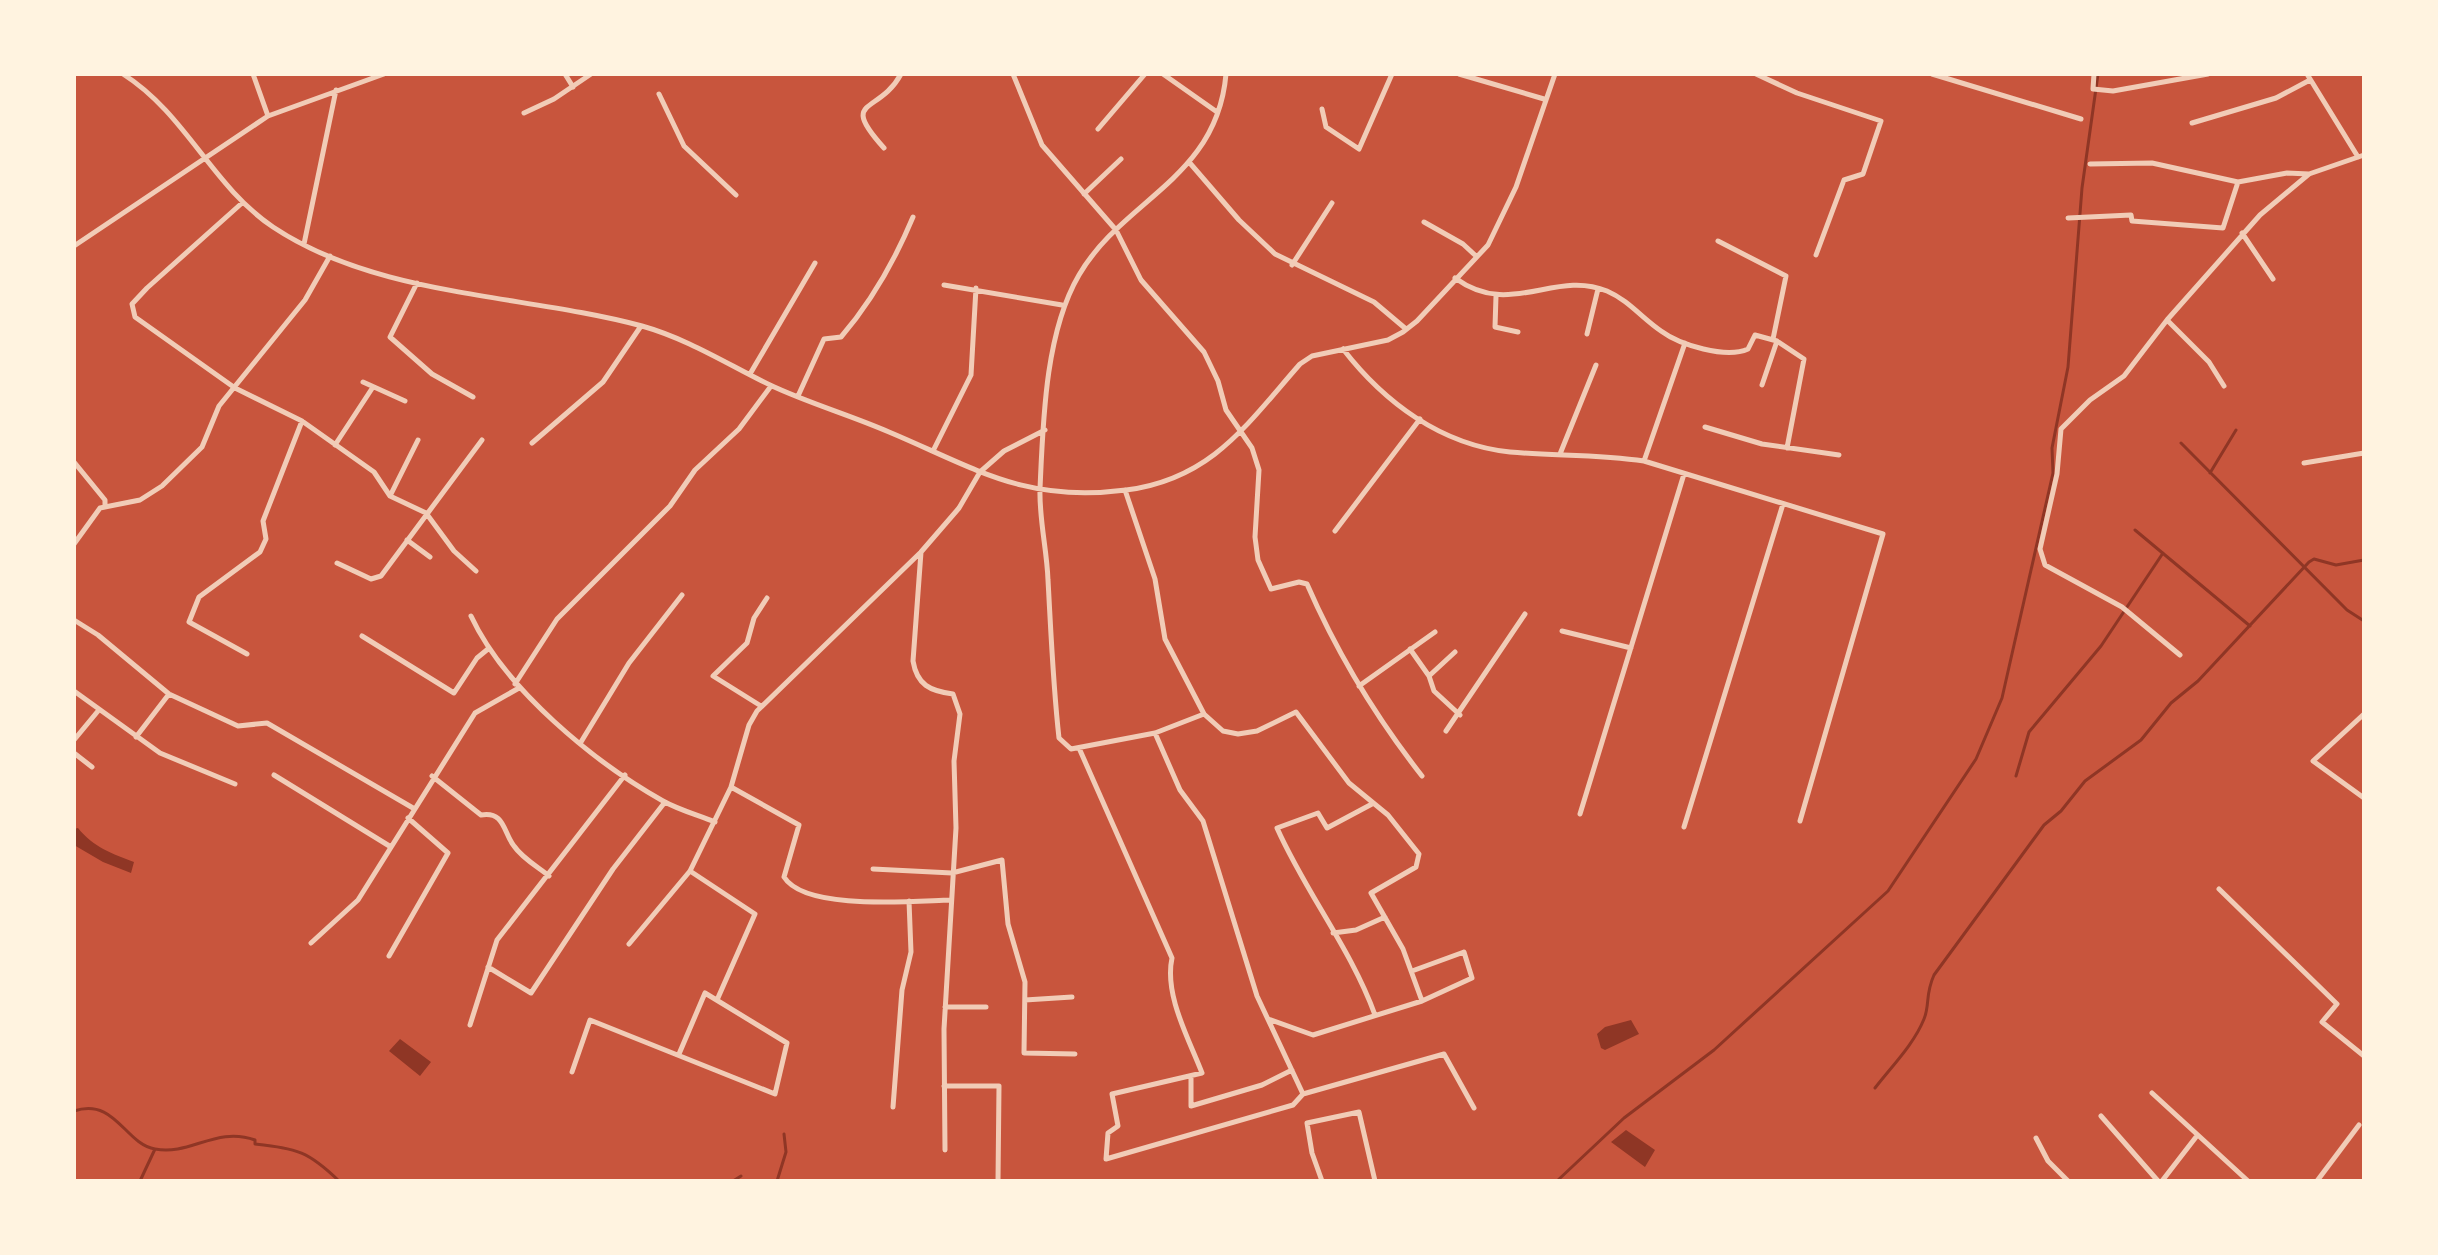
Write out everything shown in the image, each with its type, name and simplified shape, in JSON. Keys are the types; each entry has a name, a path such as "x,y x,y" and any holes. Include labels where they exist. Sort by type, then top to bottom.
{"street":[{"path":"123,74 176,118 242,203 274,227 330,256 417,283 641,326 701,347 771,385 933,451 1000,482 1040,491 1125,490 1159,485 1187,474 1227,446 1300,364 1312,356 1388,340 1407,329 1488,245 1516,187 1555,74"},
{"path":"253,74 268,116"},
{"path":"74,246 268,116 384,74"},
{"path":"565,74 573,87"},
{"path":"524,113 591,74"},
{"path":"884,148 863,125 861,116 865,107 893,89 901,74"},
{"path":"1013,74 1042,145 1116,230 1141,280 1204,352 1218,381 1226,410 1242,430 1259,470 1255,537 1266,580 1274,590 1299,582 1307,584 1383,727 1422,776"},
{"path":"1098,129 1145,74"},
{"path":"1163,74 1217,112"},
{"path":"1204,714 1155,733 1079,748 1071,749 1059,738 1049,647 1048,580 1040,491 1054,345 1062,305 1081,271 1116,230 1189,162 1208,135 1226,74"},
{"path":"1322,109 1326,127 1359,149 1392,74"},
{"path":"1459,74 1544,99"},
{"path":"1756,74 1797,93 1881,121 1863,174 1844,180 1816,255"},
{"path":"1932,74 2081,119"},
{"path":"2094,74 2096,90 2113,91 2208,74"},
{"path":"2090,164 2152,163 2238,182 2287,173 2309,174 2361,156 2308,77 2276,98 2192,123"},
{"path":"304,244 336,89"},
{"path":"659,94 684,146 736,195"},
{"path":"1084,194 1121,159"},
{"path":"1189,162 1239,220 1292,265 1374,302 1407,329"},
{"path":"2180,655 2125,609 2045,565 2040,549 2057,474 2061,429 2090,400 2124,376 2167,320 2242,233 2309,174"},
{"path":"2068,218 2131,215 2132,221 2223,228 2238,182"},
{"path":"242,203 147,288 132,304 132,310 160,336 235,388 302,421 374,472 390,496 426,513 454,551 476,571"},
{"path":"1292,265 1332,203"},
{"path":"798,396 824,339 841,337 894,262 913,217"},
{"path":"1424,222 1463,244 1476,256"},
{"path":"2242,233 2273,279"},
{"path":"1718,241 1786,276 1775,340 1762,385"},
{"path":"105,506 140,500 162,486 202,447 219,406 305,300 330,256"},
{"path":"750,374 815,263"},
{"path":"1455,278 1473,291 1496,296 1585,284 1620,299 1662,333 1685,343 1730,353 1748,349 1755,335 1775,340 1804,359 1787,448"},
{"path":"417,283 390,337 432,374 473,397"},
{"path":"944,285 1062,305"},
{"path":"933,451 971,375 976,288"},
{"path":"1587,334 1598,288"},
{"path":"1496,296 1495,327 1518,332"},
{"path":"2167,320 2209,362 2224,386"},
{"path":"532,443 603,382 641,326"},
{"path":"1644,461 1685,343"},
{"path":"1343,349 1366,379 1420,419 1472,445 1509,452 1644,461 1883,534 1800,821"},
{"path":"1560,454 1596,365"},
{"path":"363,382 405,401"},
{"path":"311,943 358,900 432,776 475,713 517,686 557,619 670,506 695,470 739,429 771,385"},
{"path":"335,445 373,387"},
{"path":"1335,531 1420,419"},
{"path":"247,654 189,622 199,597 260,552 266,539 263,521 302,421"},
{"path":"1705,427 1787,448 1839,455"},
{"path":"629,944 690,871 731,787 749,725 761,706 921,552 959,508 980,472 1004,451 1046,430"},
{"path":"390,496 418,440"},
{"path":"337,563 376,579 482,440"},
{"path":"2304,463 2364,453"},
{"path":"74,462 105,500 105,506 74,544"},
{"path":"1580,814 1684,474"},
{"path":"1125,490 1155,579 1165,639 1204,714 1223,731 1238,734 1257,731 1296,712 1349,783 1388,815 1419,854 1420,863 1416,867 1371,893 1412,971 1422,1001"},
{"path":"1684,827 1783,504"},
{"path":"407,540 430,557"},
{"path":"921,552 913,661 916,677 923,686 953,694 960,714 954,761 945,1007 945,1150"},
{"path":"581,742 629,663 682,595"},
{"path":"761,706 713,676 747,643 754,618 767,598"},
{"path":"1446,731 1460,715 1525,614"},
{"path":"471,616 488,649 517,686 581,742 665,802 715,822"},
{"path":"74,620 98,635 169,694 238,726 267,723 413,808"},
{"path":"1562,631 1631,648"},
{"path":"1359,686 1435,632"},
{"path":"362,636 454,693 477,658 488,649"},
{"path":"1410,649 1429,676 1434,691 1460,715"},
{"path":"1429,676 1455,652"},
{"path":"74,691 136,737 202,772 235,784"},
{"path":"136,737 169,694"},
{"path":"74,740 98,711"},
{"path":"2364,714 2313,761 2364,798"},
{"path":"1155,733 1180,790 1203,821 1242,952 1268,1019 1303,1094"},
{"path":"1079,748 1172,958 1169,972 1173,993 1202,1073 1112,1094 1118,1126 1108,1133 1106,1159 1293,1105 1303,1094 1444,1054 1474,1108"},
{"path":"74,753 92,767"},
{"path":"274,775 391,847"},
{"path":"470,1025 497,940 625,775"},
{"path":"432,776 481,815 490,813 498,818 514,846 549,876"},
{"path":"731,787 799,825 784,877 801,892 814,897 950,900"},
{"path":"488,967 531,993 613,869 665,802"},
{"path":"1372,804 1327,828 1318,813 1277,828 1298,876 1357,971 1375,1015"},
{"path":"389,956 448,853 408,818"},
{"path":"873,869 952,873 1002,860 1008,924 1025,982 1024,1053 1075,1054"},
{"path":"690,871 755,914 717,1000"},
{"path":"2219,889 2337,1004 2322,1022 2364,1056"},
{"path":"893,1107 902,990 911,952 909,901"},
{"path":"1332,933 1356,930 1385,917"},
{"path":"1268,1019 1313,1035 1422,1001 1472,978 1464,952 1412,971"},
{"path":"572,1072 590,1020 775,1094 787,1043 705,993 679,1054"},
{"path":"1025,1000 1072,997"},
{"path":"945,1007 986,1007"},
{"path":"1191,1076 1191,1106 1262,1085 1292,1070"},
{"path":"944,1086 999,1086 998,1181"},
{"path":"2152,1093 2196,1137 2248,1181"},
{"path":"1322,1181 1312,1153 1307,1123 1359,1112 1375,1181"},
{"path":"2101,1116 2160,1181 2196,1137"},
{"path":"2317,1181 2359,1125"},
{"path":"2036,1138 2048,1161 2068,1181"},
{"path":"2236,1181 2241,1175"}],"shaded area":[{"path":"78,828 97,845 134,862 131,873 103,862 74,845 74,829"},
{"path":"1631,1020 1639,1034 1605,1050 1601,1048 1597,1034 1605,1027"},
{"path":"400,1039 431,1062 420,1076 389,1051"},
{"path":"1626,1130 1655,1150 1645,1167 1611,1142"}],"waterway":[{"path":"1557,1181 1624,1118 1714,1050 1888,891 1976,759 2002,698 2053,473 2052,448 2068,367 2082,188 2098,74"},
{"path":"2210,473 2236,430"},
{"path":"2181,443 2347,610 2364,621"},
{"path":"2135,530 2250,626"},
{"path":"2016,776 2029,732 2101,646 2163,553"},
{"path":"1875,1088 1920,1028 1934,975 2044,825 2061,811 2085,781 2141,740 2171,703 2198,681 2309,562 2314,559 2336,565 2364,560"},
{"path":"74,1111 88,1108 100,1110 135,1139 155,1149 180,1149 228,1136 255,1140 255,1144 302,1153 339,1181"},
{"path":"777,1181 786,1152 784,1134"},
{"path":"140,1181 155,1149"},
{"path":"733,1181 741,1176"}]}
